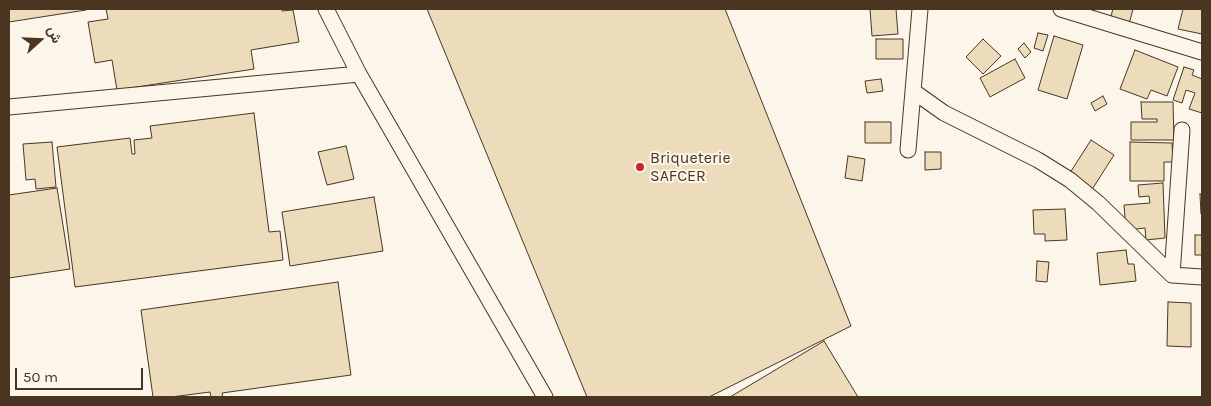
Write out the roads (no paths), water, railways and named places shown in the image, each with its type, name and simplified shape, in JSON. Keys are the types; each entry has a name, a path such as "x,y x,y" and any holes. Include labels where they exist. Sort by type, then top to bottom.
{"street":[{"path":"326,9 359,74 545,397"},
{"path":"908,150 920,9"},
{"path":"1061,9 1202,52"},
{"path":"9,107 359,74"},
{"path":"913,91 944,113 1038,160 1070,180 1098,202 1172,275 1202,277"},
{"path":"1172,275 1182,130"}],"place":[{"name":"Briqueterie SAFCER","path":"640,167"}]}
